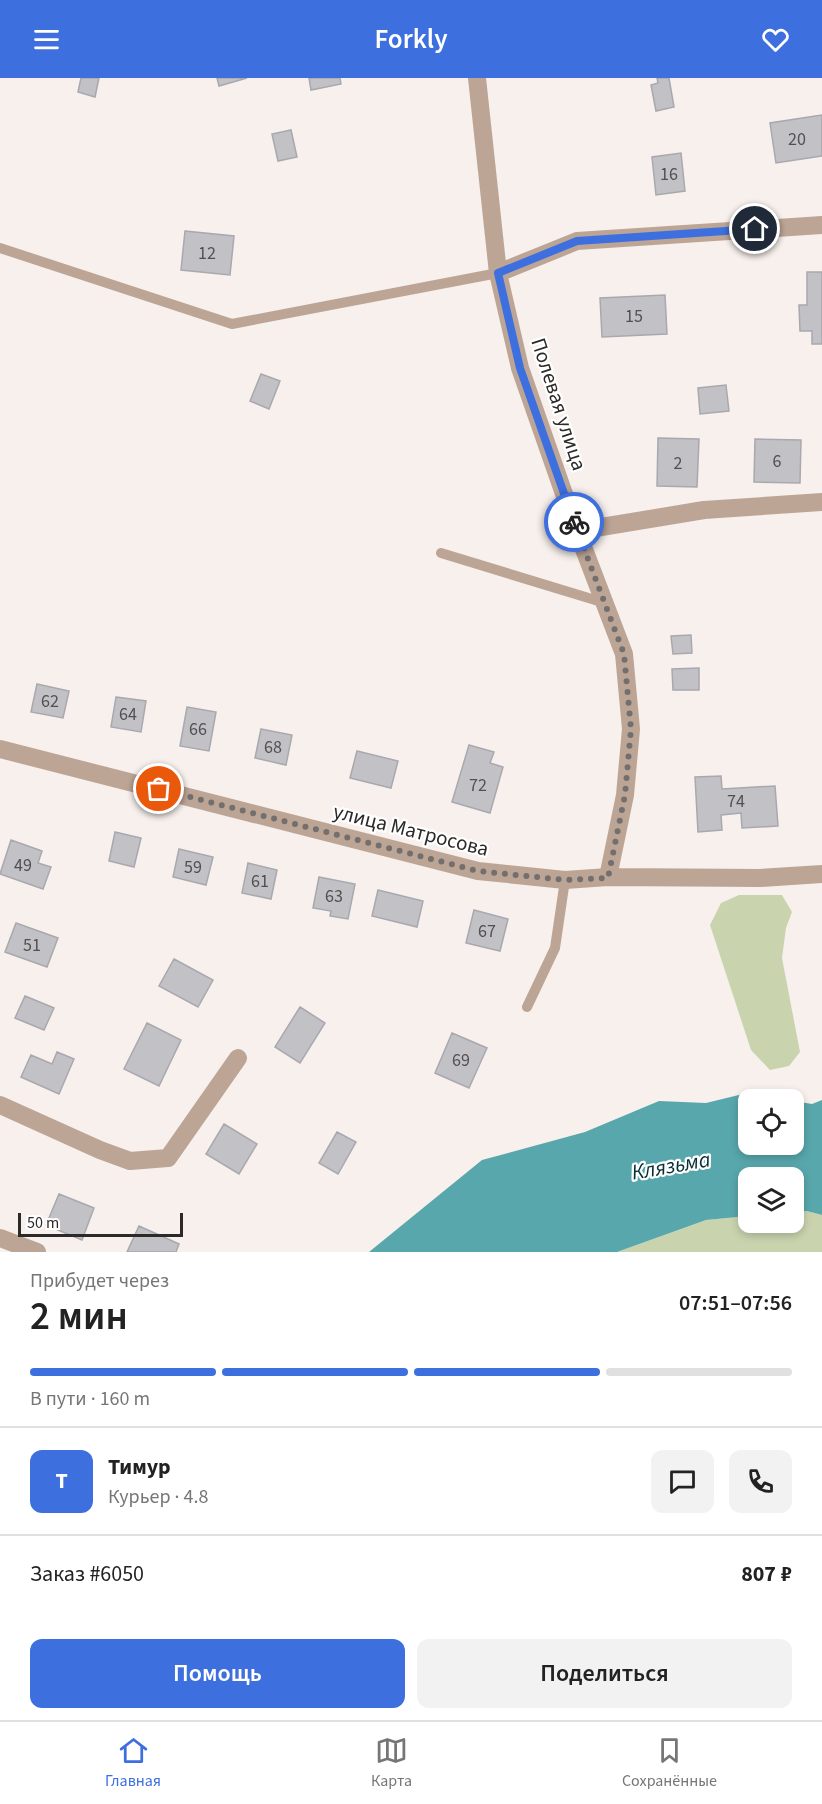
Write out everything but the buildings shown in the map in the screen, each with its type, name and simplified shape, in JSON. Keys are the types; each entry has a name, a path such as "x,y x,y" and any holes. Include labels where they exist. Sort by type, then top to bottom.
{"street":[{"name":"Полевая улица","path":"477,78 498,273 520,368 577,531 624,654 631,729 625,795 608,878"},
{"path":"498,273 577,241 822,225"},
{"path":"577,531 704,510 822,502"},
{"name":"улица Матросова","path":"0,749 478,871 565,880 760,878 822,874"},
{"path":"0,1105 130,1161 168,1158 238,1058"},
{"path":"0,1238 37,1252"}],"lane":[{"path":"0,248 232,324 498,273"},
{"path":"441,553 606,603"},
{"path":"527,1007 555,948 565,880"}],"green space":[{"path":"739,895 782,895 792,912 786,928 782,958 800,1052 789,1066 770,1070 751,1050 710,925 721,903"},
{"path":"804,1211 822,1215 822,1252 617,1252 706,1220 738,1217 738,1233 804,1233"}],"water":[{"name":"Клязьма","path":"738,1095 738,1155 804,1155 804,1103 812,1104 822,1100 822,1215 804,1211 804,1167 738,1167 738,1217 706,1220 617,1252 369,1252 482,1160 585,1132 659,1101 706,1103"}],"way so far":[{"path":"159,789 478,871 565,880 608,878 625,795 631,729 624,654 574,522"}],"route":[{"path":"574,522 520,368 498,273 577,241 755,229"}]}
